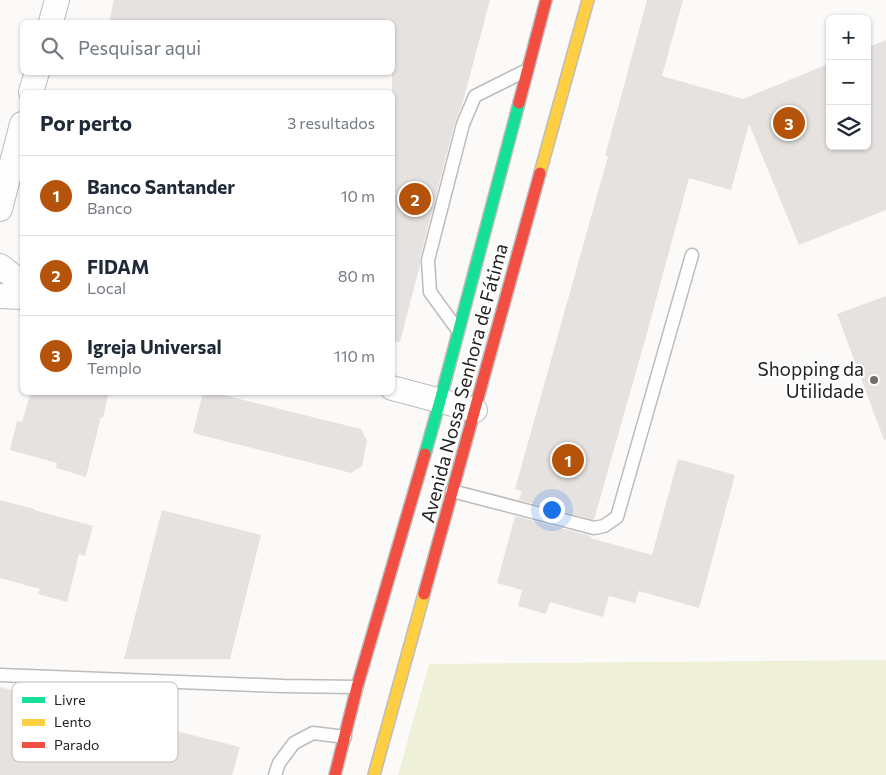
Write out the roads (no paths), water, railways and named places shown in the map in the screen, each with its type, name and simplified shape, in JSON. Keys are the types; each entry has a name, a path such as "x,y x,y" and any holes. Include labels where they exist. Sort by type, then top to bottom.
{"main road":[{"name":"Avenida Nossa Senhora de Fátima","path":"334,775 357,687 440,401 546,0"},
{"name":"Avenida Nossa Senhora de Fátima","path":"374,775 588,0"}],"street":[{"path":"52,20 57,0"},
{"path":"32,90 36,75"},
{"path":"0,208 3,186 20,131"},
{"path":"0,266 20,281"},
{"path":"0,296 20,297"},
{"path":"395,389 475,410"}],"lane":[{"path":"458,330 430,292 428,260 463,124 475,96 527,70"},
{"path":"452,491 594,528 604,526 617,517 692,255"},
{"path":"0,675 357,687"},
{"path":"275,775 279,764 294,743 314,733 345,737"}],"place":[{"name":"Igreja Universal","path":"789,123"},
{"name":"FIDAM","path":"415,199"},
{"name":"Shopping da Utilidade","path":"874,380"},
{"name":"Banco Santander","path":"568,460"}]}
